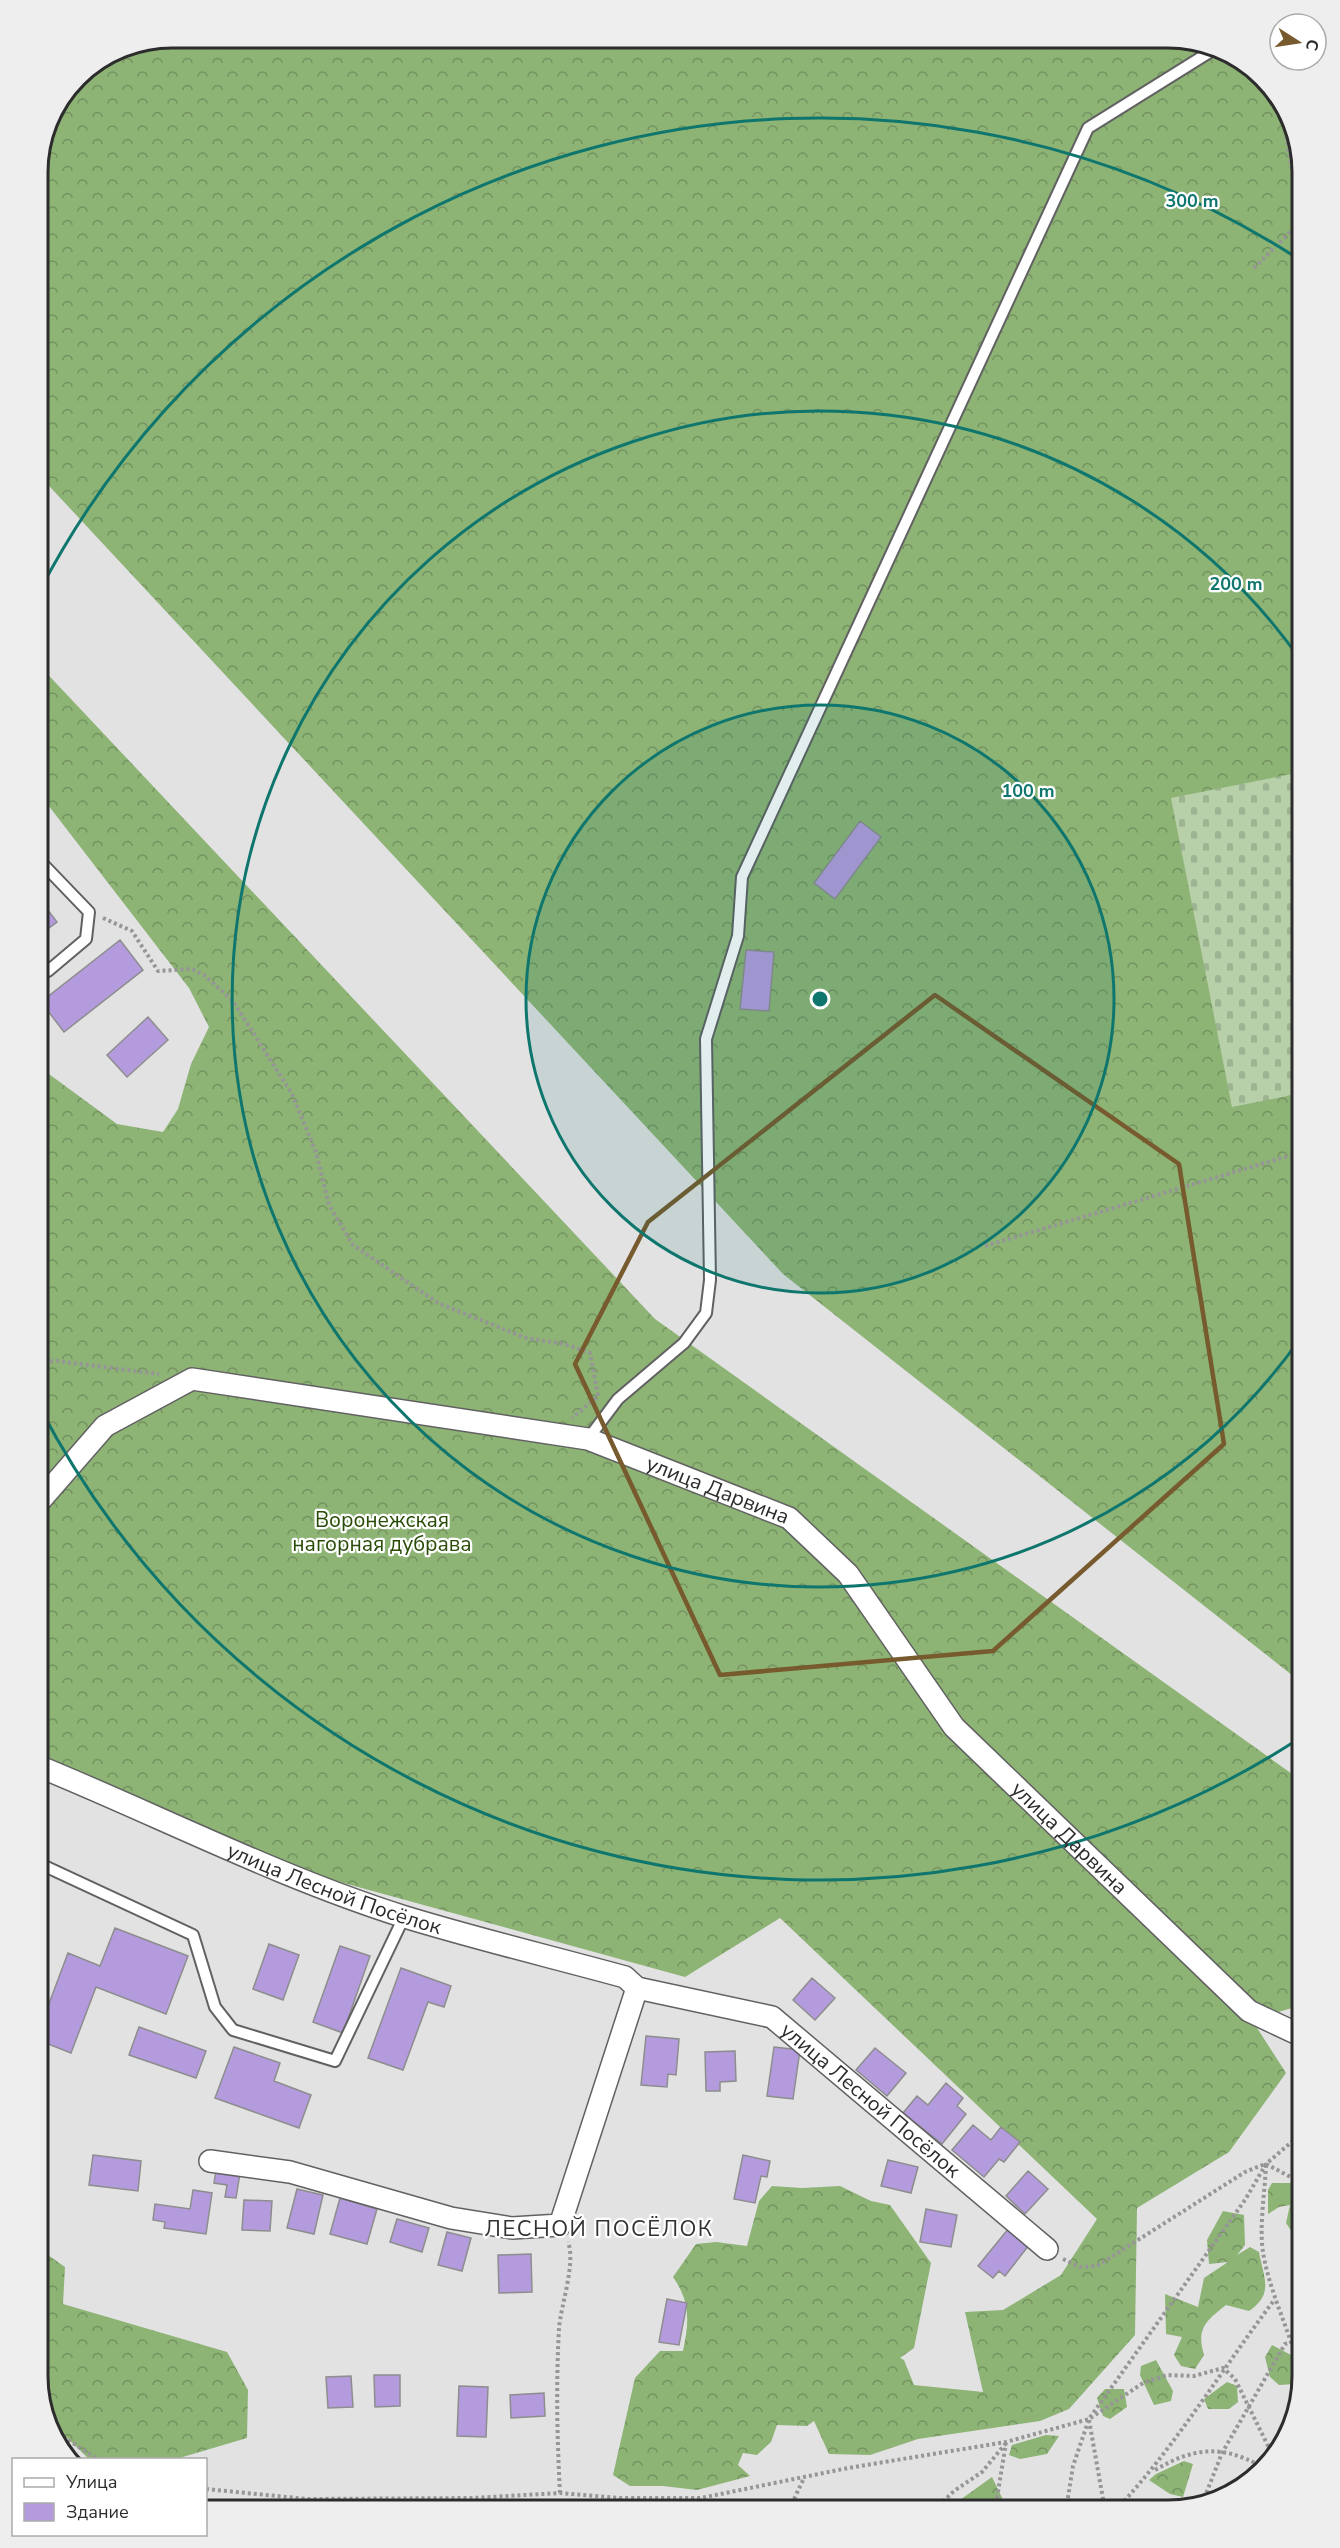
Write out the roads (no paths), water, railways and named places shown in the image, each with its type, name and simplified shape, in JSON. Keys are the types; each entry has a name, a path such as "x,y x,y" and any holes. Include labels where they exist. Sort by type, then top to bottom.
{"street":[{"name":"улица Дарвина","path":"48,1492 105,1426 192,1379 588,1439 789,1518 848,1574 954,1727 1249,2011 1292,2031"},
{"name":"улица Лесной Посёлок","path":"48,1770 223,1848 405,1917 625,1977 637,1988 772,2017 1047,2249"},
{"path":"210,2161 290,2172 451,2218 512,2228 560,2225 570,2187 637,1988"}],"lane":[{"path":"588,1439 618,1399 684,1343 706,1313 710,1280 706,1039 738,936 742,878 1088,128 1205,54"},
{"path":"48,869 89,912 86,939 48,971"},
{"path":"48,1868 193,1935 215,2007 233,2030 335,2061 405,1917"}],"district":[{"name":"ЛЕСНОЙ ПОСЁЛОК","path":"599,2229"}],"park label":[{"name":"Воронежская нагорная дубрава","path":"382,1532"}]}
